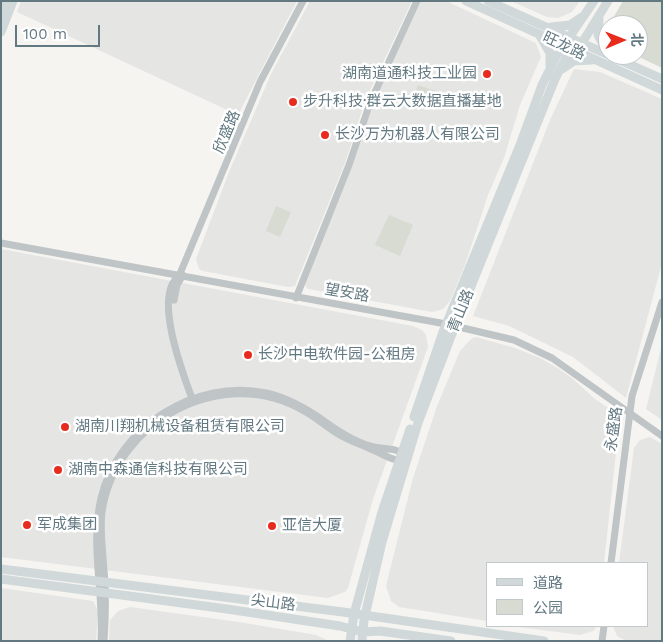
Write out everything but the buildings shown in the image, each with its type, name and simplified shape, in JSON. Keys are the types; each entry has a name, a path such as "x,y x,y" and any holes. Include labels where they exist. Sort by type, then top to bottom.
{"highway":[{"path":"1,13 11,1"}],"main road":[{"path":"1,32 11,1"},
{"name":"旺龙路","path":"466,1 662,90"},
{"name":"旺龙路","path":"488,1 598,50"},
{"name":"青山路","path":"600,15 608,1"},
{"path":"542,25 557,28 570,25 592,5"},
{"name":"青山路","path":"350,641 354,614 382,512 451,324 550,69 592,5"},
{"name":"青山路","path":"451,324 555,79 566,58 576,51 598,18"},
{"path":"534,32 540,36 548,47 551,59 550,69"},
{"path":"555,79 568,63 584,59 595,60"},
{"name":"旺龙路","path":"632,65 662,79"},
{"name":"青山路","path":"362,636 365,615 403,457"},
{"name":"尖山路","path":"1,569 365,615 544,641"},
{"name":"尖山路","path":"1,579 227,608 340,626 362,636 380,632 451,641"}],"street":[{"name":"欣盛路","path":"195,399 170,325 172,283 181,275 263,82 305,1"},
{"path":"296,297 349,165 370,103 416,1"},
{"name":"望安路","path":"1,242 451,324 514,340 539,352 572,372 662,434"},
{"name":"永盛路","path":"612,562 631,414 639,372 662,302"},
{"name":"永盛路","path":"631,414 662,312"},
{"path":"103,641 102,513 106,496 126,452 152,425 170,412 195,399 233,391 269,393 303,407 353,439 375,447 388,448 403,457"},
{"path":"604,641 605,627"}],"shaded area":[{"path":"21,1 297,1 238,115 17,12"},
{"path":"310,1 412,1 365,101 345,163 295,286 288,287 203,271 199,269 196,259 229,172 271,74"},
{"path":"421,1 446,1 536,43 541,57 520,105 504,158 488,195 465,265 450,301 443,309 432,312 308,289 305,285 372,104"},
{"path":"511,1 580,1 572,12 558,18 547,17"},
{"path":"574,69 600,72 662,99 662,263 626,398 573,357 509,326 473,316 550,120"},
{"path":"1,249 413,326 422,330 426,335 428,347 373,499 348,588 345,592 328,598 1,557"},
{"path":"476,337 515,348 556,367 614,412 619,425 604,562 486,562 486,621 399,607 391,601 386,586 413,478 437,406 460,351 471,339"},
{"path":"662,344 662,420 646,409"},
{"path":"650,437 662,444 662,641 626,641 617,636 613,627 648,627 648,562 619,562 634,448 640,440"},
{"path":"1,588 93,601 98,611 96,641 1,641"},
{"path":"130,607 316,635 329,641 109,641 110,620 118,611"},
{"path":"519,627 596,627 593,631 580,635"}],"green space":[{"path":"623,1 662,1 662,68 648,61 648,15 615,15"},
{"path":"418,85 442,93 435,107 413,98"},
{"path":"276,206 291,212 280,237 266,231"},
{"path":"389,215 413,225 400,256 375,245"}],"place":[{"name":"湖南道通科技工业园","path":"487,74"},
{"name":"步升科技·群云大数据直播基地","path":"293,102"},
{"name":"长沙万为机器人有限公司","path":"325,135"},
{"name":"长沙中电软件园-公租房","path":"248,355"},
{"name":"湖南川翔机械设备租赁有限公司","path":"65,427"},
{"name":"湖南中森通信科技有限公司","path":"58,470"},
{"name":"军成集团","path":"27,525"},
{"name":"亚信大厦","path":"272,526"}]}
